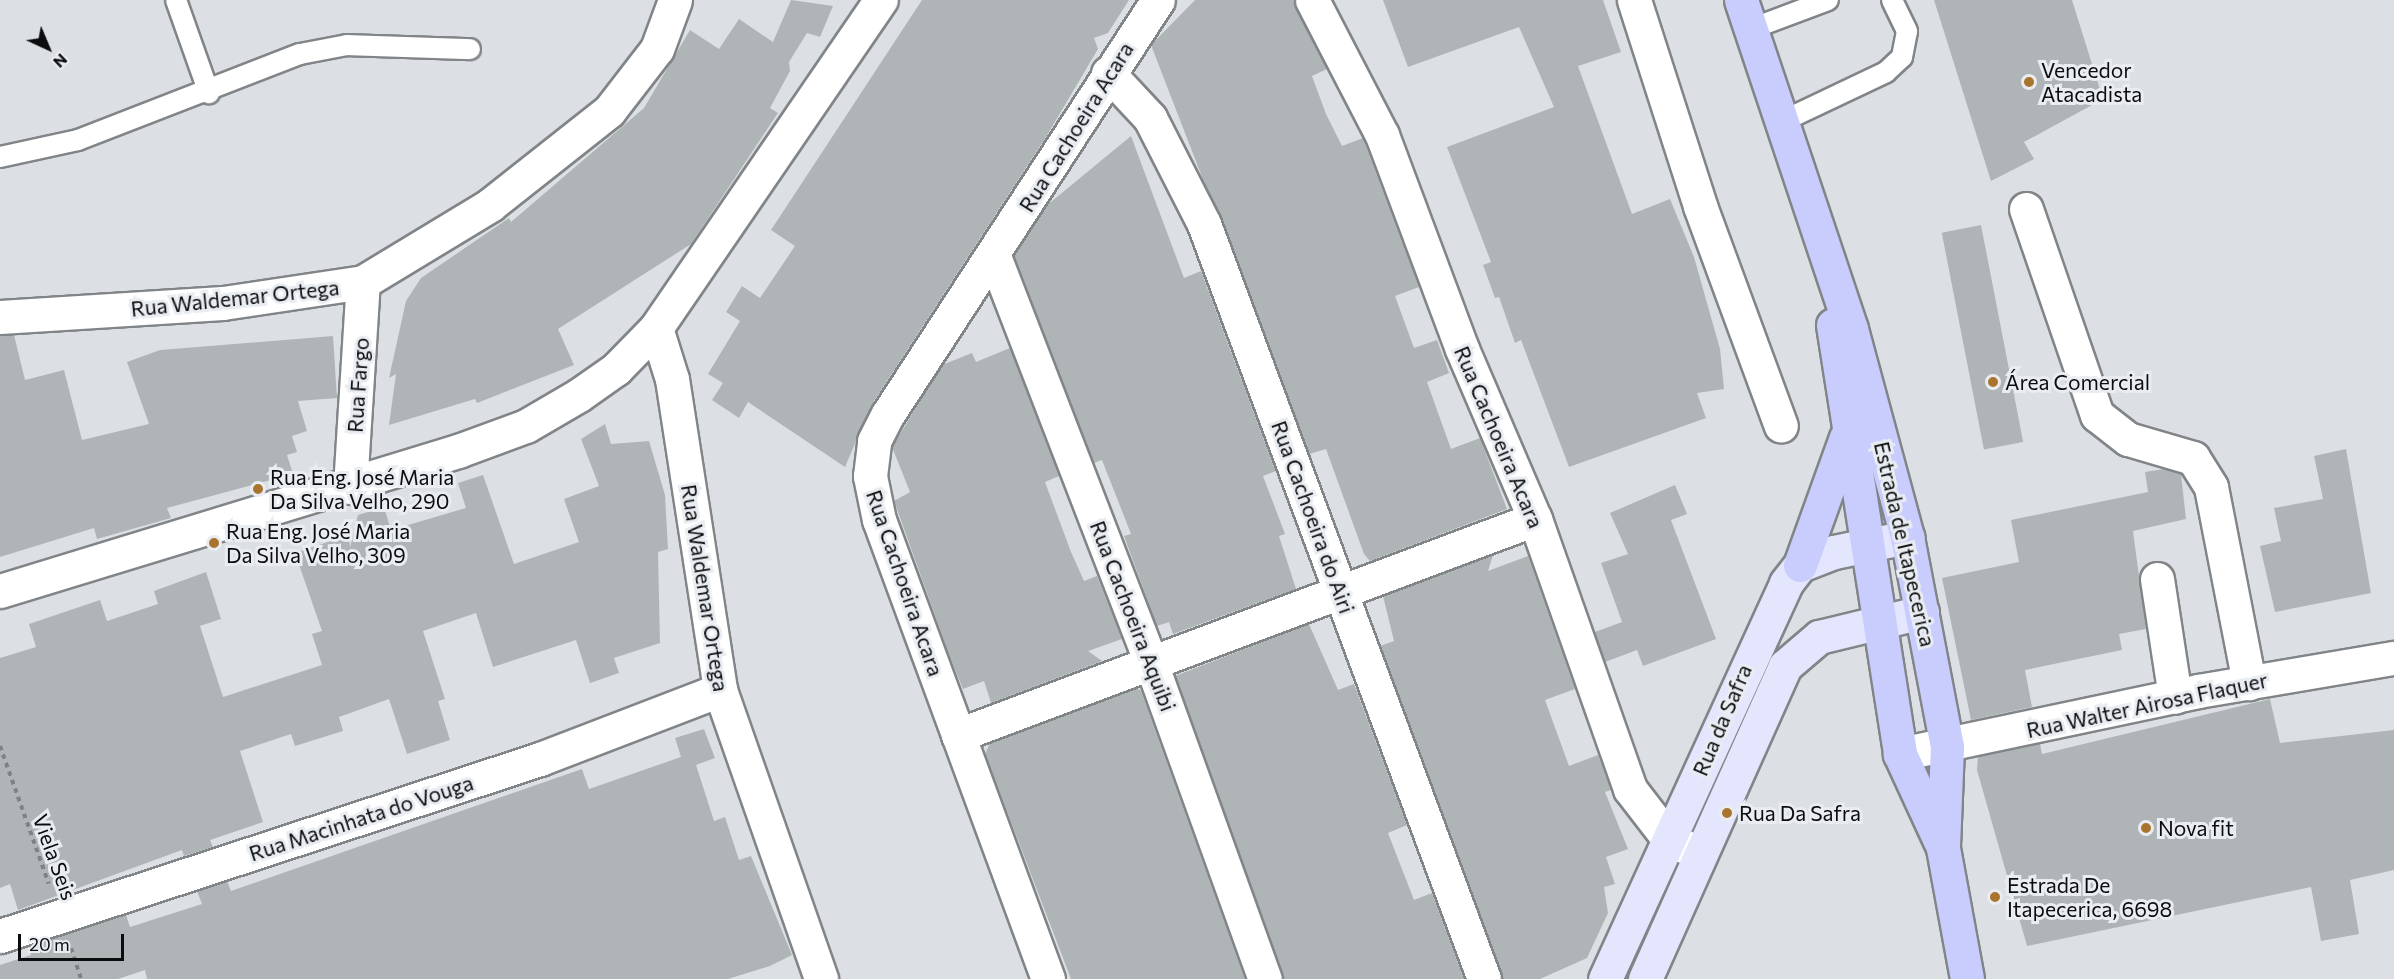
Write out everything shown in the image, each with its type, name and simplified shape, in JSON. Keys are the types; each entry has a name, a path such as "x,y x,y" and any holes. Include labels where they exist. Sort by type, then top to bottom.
{"main road":[{"name":"Estrada de Itapecerica","path":"1746,15 1783,121 1823,248 1907,537 1947,747 1943,848 1968,979"},
{"name":"Estrada de Itapecerica","path":"1823,248 1846,437 1869,543 1900,754 1943,848"},
{"path":"1800,565 1846,437"},
{"path":"1800,565 1869,543 1907,537"},
{"name":"Rua da Safra","path":"1605,979 1670,841 1760,630 1800,565"},
{"name":"Rua da Safra","path":"1645,979 1785,666 1819,637 1883,626 1922,612"}],"street":[{"name":"Rua Waldemar Ortega","path":"0,317 223,303 363,282 490,206 609,111 657,49 675,0"},
{"path":"0,591 350,488 526,426 616,369 656,328 881,0"},
{"name":"Rua Cachoeira Acara","path":"1048,979 879,520 870,476 874,441 888,414 994,256 1108,73 1158,0"},
{"name":"Rua Cachoeira Acara","path":"1312,0 1382,135 1462,349 1535,519 1630,789 1670,841"},
{"path":"1634,0 1700,206 1781,426"},
{"name":"Rua Cachoeira do Airi","path":"1108,73 1150,118 1193,200 1484,979"},
{"path":"2026,209 2097,415 2128,439 2193,458 2211,487 2249,682"},
{"name":"Rua Cachoeira Aquibi","path":"994,256 1151,663 1265,979"},
{"name":"Rua Fargo","path":"350,488 363,282"},
{"name":"Rua Waldemar Ortega","path":"656,328 672,379 720,690 821,979"},
{"path":"958,735 1340,594 1535,519"},
{"path":"2157,579 2175,697"},
{"name":"Rua Walter Airosa Flaquer","path":"1900,754 1947,747 2249,682 2394,658"},
{"name":"Rua Macinhata do Vouga","path":"0,936 540,759 720,690"},
{"path":"1670,841 1703,853"}],"lane":[{"path":"176,0 209,93"},
{"path":"1746,15 1828,0"},
{"path":"1783,121 1886,72 1902,57 1907,31 1892,0"},
{"path":"0,157 78,140 209,93 300,54 347,45 470,49"}],"path":[{"name":"Viela Seis","path":"0,746 81,979"}],"building":[{"path":"791,0 833,6 820,37 807,33 789,62 790,71 770,108 778,113 691,244 558,329 574,365 477,403 475,399 389,425 396,374 389,378 406,301 421,278 509,218 511,222 644,108 690,30 719,49 739,19 773,42"},
{"path":"922,0 1129,0 1108,33 1094,38 1098,49 1046,137 872,404 845,467 748,402 739,418 712,400 723,383 708,374 740,321 726,312 742,286 760,298 795,246 771,230"},
{"path":"1195,0 1293,0 1327,69 1312,76 1326,114 1342,146 1363,138 1419,287 1395,296 1414,348 1437,340 1449,373 1427,382 1451,449 1480,438 1507,509 1370,561 1364,554 1326,449 1309,454 1151,45"},
{"path":"1383,0 1603,0 1621,52 1578,66 1632,214 1670,199 1694,257 1720,349 1724,389 1697,393 1706,418 1569,467 1521,340 1515,343 1499,297 1495,298 1483,265 1491,262 1447,147 1554,107 1519,27 1408,67"},
{"name":"Vencedor Atacadista","path":"1934,0 2072,0 2103,99 2024,142 2034,159 1991,181"},
{"path":"1131,136 1184,278 1201,271 1276,471 1263,476 1285,534 1279,536 1296,589 1173,634 1169,622 1157,626 1124,536 1131,534 1102,460 1094,463 1014,255 1046,206"},
{"name":"Área Comercial","path":"1981,225 2023,442 1984,450 1942,233"},
{"path":"14,335 25,380 64,370 82,440 149,424 127,362 160,350 333,336 337,398 298,401 307,431 292,436 297,452 287,455 293,474 167,508 171,518 97,539 94,528 0,557 0,336"},
{"path":"1010,348 1059,476 1045,482 1071,552 1084,581 1097,576 1122,639 1088,651 1102,661 991,703 984,681 963,689 951,660 894,501 910,492 892,447 942,365 972,353 976,362"},
{"path":"605,424 611,444 649,441 665,495 668,549 658,552 660,643 614,658 619,673 590,683 576,640 493,667 476,613 423,631 445,699 438,701 450,740 407,754 389,699 339,717 343,731 295,746 291,734 240,751 263,822 210,840 213,847 184,856 182,850 18,910 10,884 0,888 0,658 36,647 29,624 100,600 107,621 158,604 154,591 206,572 221,619 200,626 223,697 322,665 312,634 322,631 295,553 349,535 350,548 358,515 384,507 391,530 466,508 458,483 483,475 514,564 579,542 564,499 599,486 581,439"},
{"path":"2346,449 2371,593 2275,612 2260,546 2281,541 2274,508 2323,499 2314,456"},
{"path":"2164,469 2181,474 2186,519 2133,531 2146,629 2119,634 2122,650 2025,670 2032,707 1971,720 1942,578 2019,562 2011,520 2148,492 2145,472"},
{"path":"1675,485 1687,514 1671,520 1716,639 1643,666 1637,650 1605,662 1595,632 1622,622 1601,563 1628,554 1610,513"},
{"path":"1493,555 1488,571 1528,556 1575,689 1545,700 1569,766 1598,755 1611,790 1605,792 1628,849 1606,857 1615,884 1604,887 1608,913 1587,958 1540,979 1502,979 1380,646 1394,641 1383,596"},
{"path":"1309,624 1338,690 1354,684 1407,825 1388,833 1414,900 1432,893 1464,979 1283,979 1175,676"},
{"path":"1137,688 1141,691 1245,979 1071,979 985,754 990,743"},
{"name":"Nova fit","path":"2270,699 2280,743 2394,730 2394,870 2350,880 2359,934 2321,941 2311,887 2027,946 1977,770 1978,757 2040,744 2042,754"},
{"path":"704,729 715,758 696,765 714,821 725,817 739,860 751,856 792,955 770,966 728,979 147,979 145,970 118,979 0,979 0,965 31,955 29,946 126,915 130,927 202,904 197,891 227,881 231,891 582,769 589,789 681,757 675,738"}],"place":[{"name":"Vencedor Atacadista","path":"2029,82"},
{"name":"Área Comercial","path":"1993,382"},
{"name":"Rua Eng. José Maria Da Silva Velho, 290","path":"258,489"},
{"name":"Rua Eng. José Maria Da Silva Velho, 309","path":"214,543"},
{"name":"Rua Da Safra","path":"1727,813"},
{"name":"Nova fit","path":"2146,828"},
{"name":"Estrada De Itapecerica, 6698","path":"1995,897"}]}
